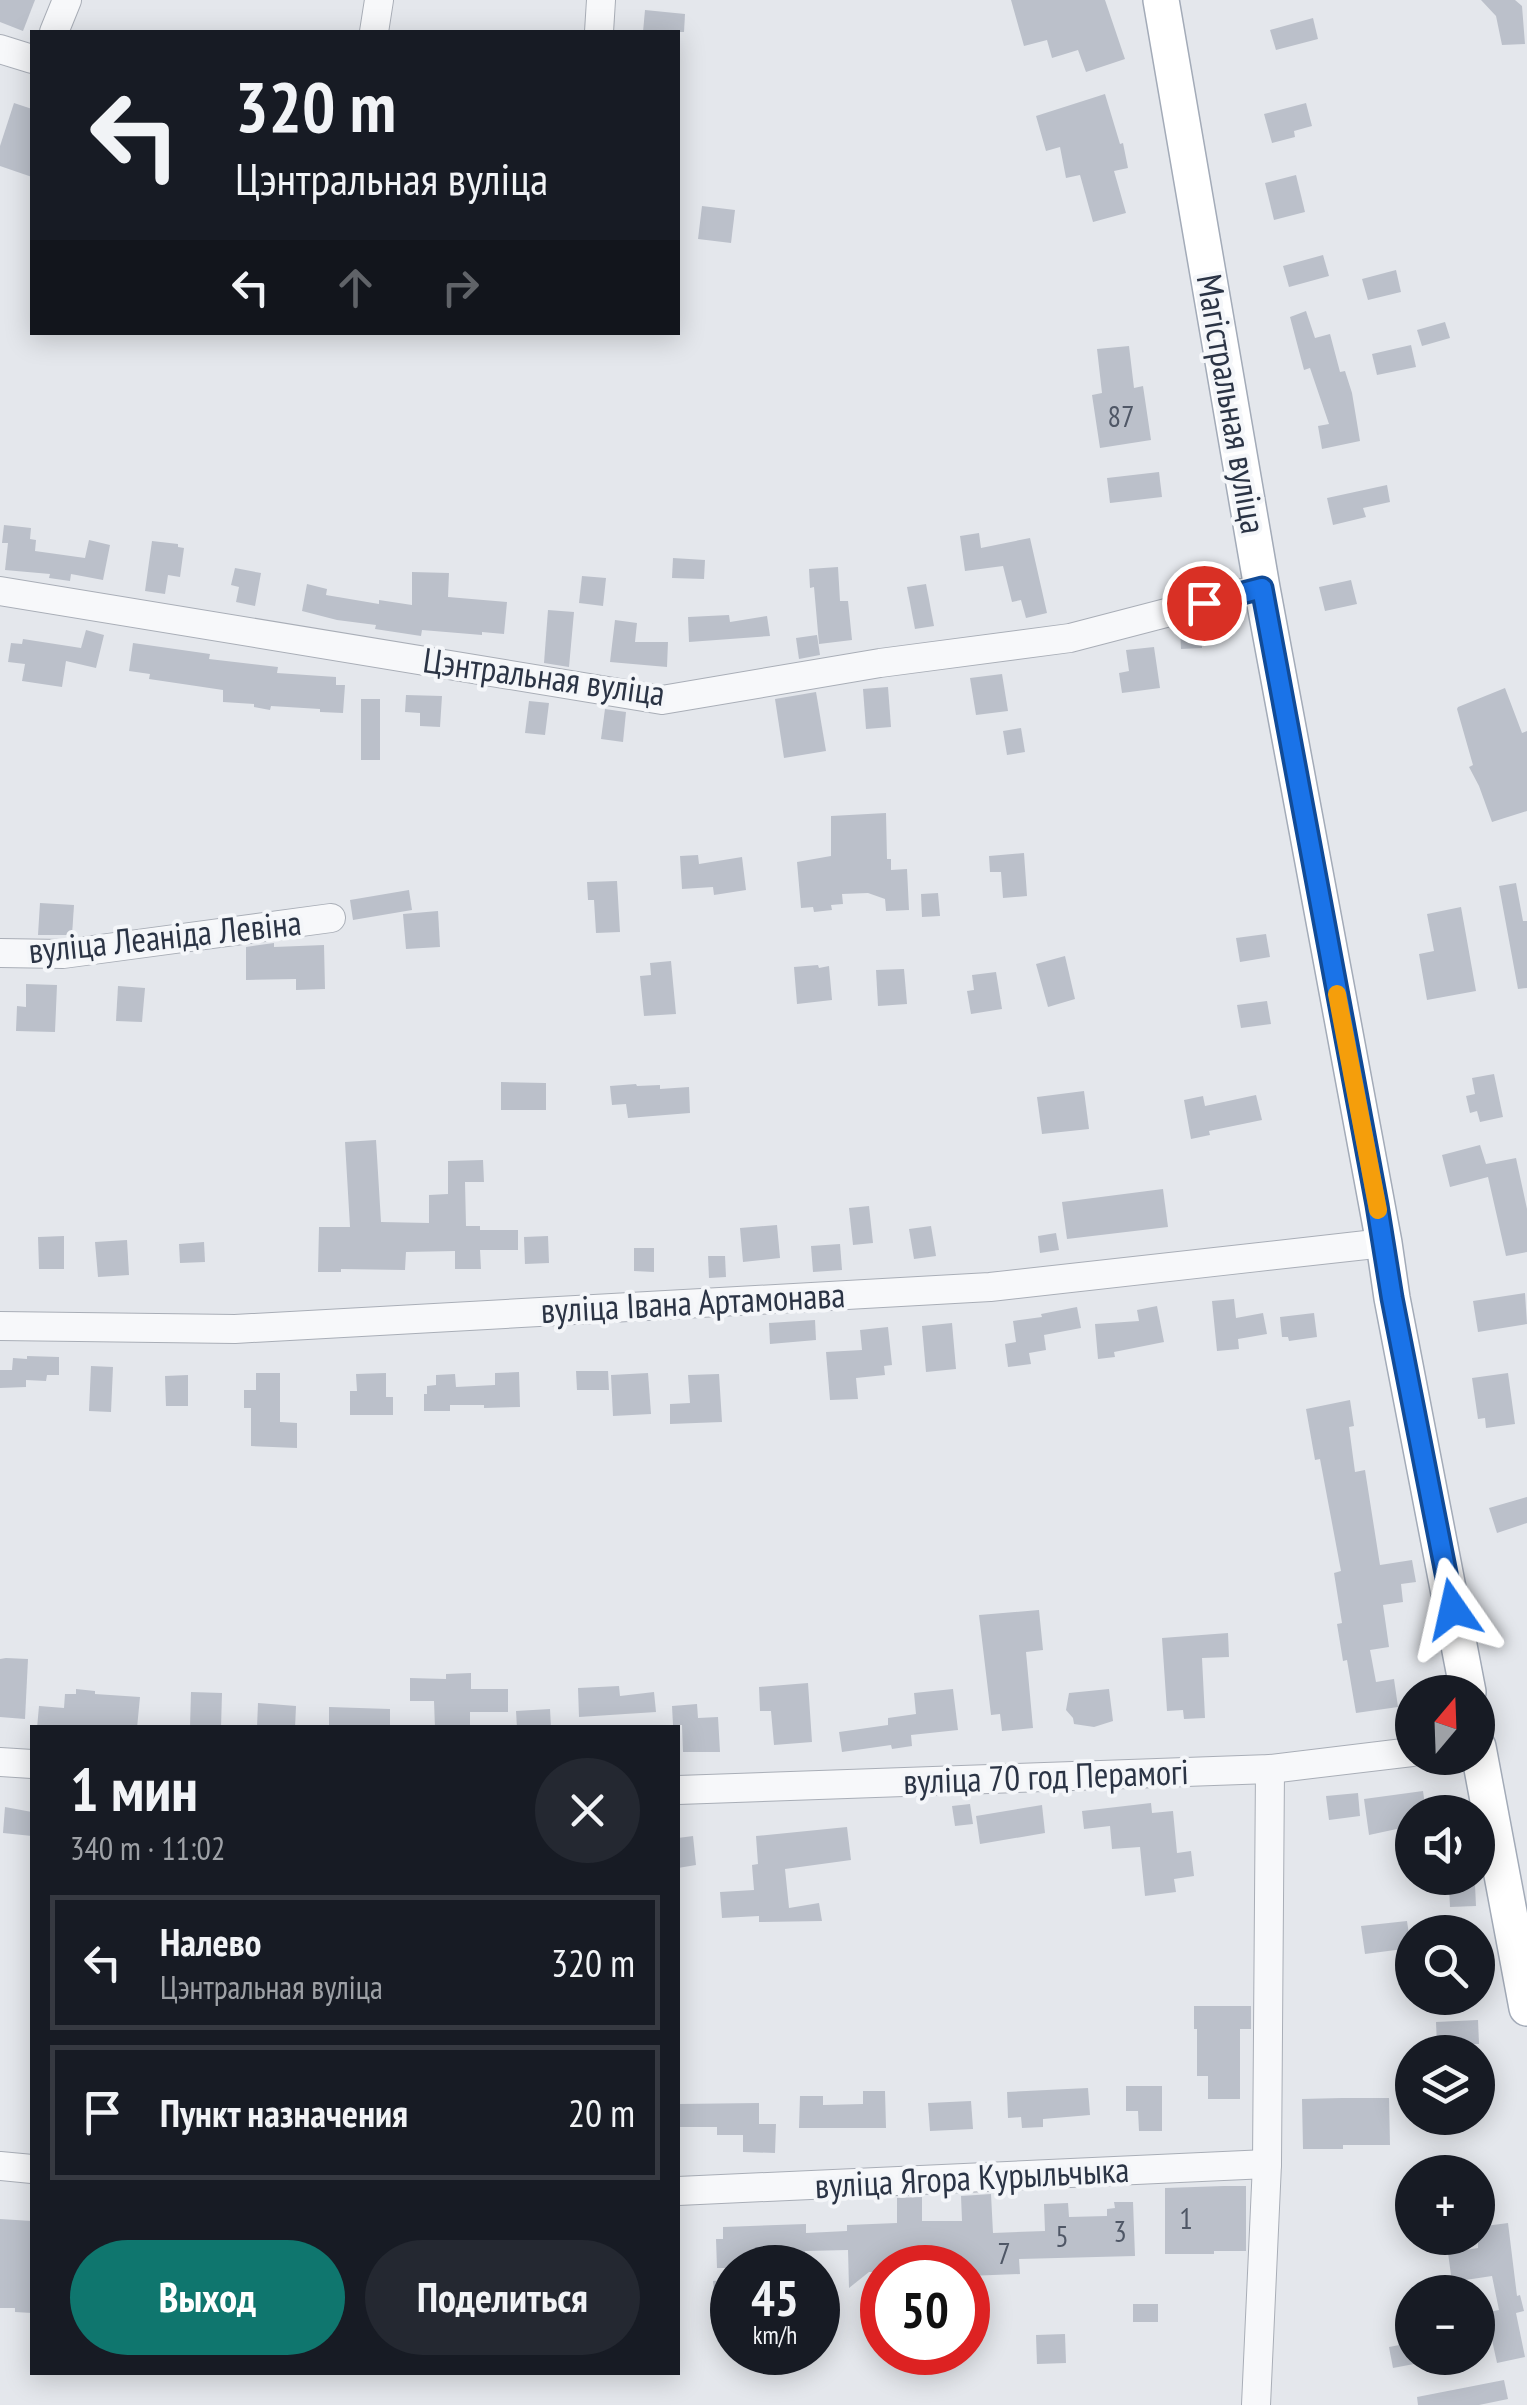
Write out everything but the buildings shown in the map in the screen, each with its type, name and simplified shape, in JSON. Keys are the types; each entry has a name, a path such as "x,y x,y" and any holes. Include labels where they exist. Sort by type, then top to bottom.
{"main road":[{"name":"Магістральная вуліца","path":"1161,0 1262,588 1465,1675"},
{"path":"1483,1775 1527,2008"}],"street":[{"path":"55,30 67,0"},
{"path":"374,30 379,0"},
{"path":"599,30 601,0"},
{"path":"0,49 30,59"},
{"name":"Цэнтральная вуліца","path":"0,591 662,700 880,663 1070,638 1262,588"},
{"name":"вуліца Леаніда Левіна","path":"0,953 63,954 331,918"},
{"name":"вуліца Івана Артамонава","path":"0,1326 235,1328 990,1287 1384,1243"},
{"name":"вуліца 70 год Перамогі","path":"680,1790 1270,1770 1395,1754"},
{"path":"0,1762 30,1764"},
{"path":"1256,2405 1267,2164 1270,1770"},
{"name":"вуліца Ягора Курыльчыка","path":"680,2191 1267,2164"},
{"path":"0,2166 30,2169"}],"slow traffic":[{"path":"1337,994 1378,1210"}],"route":[{"path":"1204,603 1262,588 1453,1609"}]}
